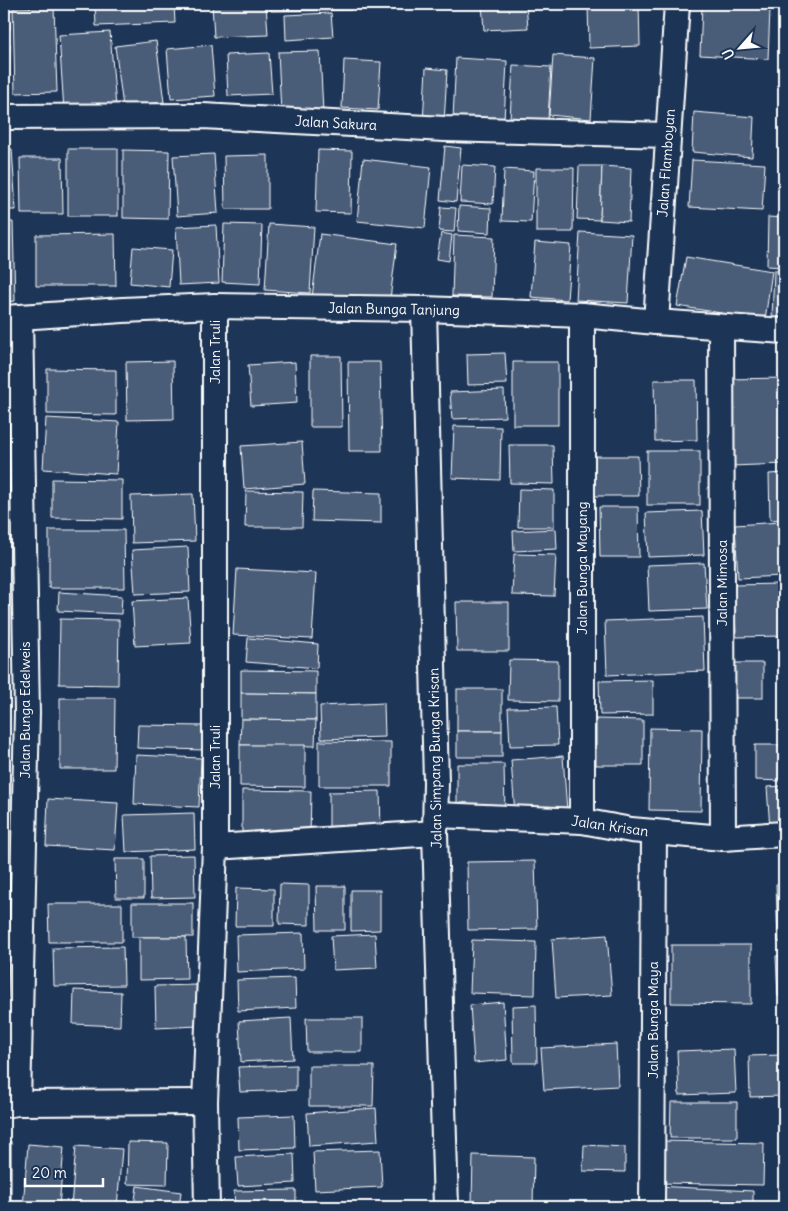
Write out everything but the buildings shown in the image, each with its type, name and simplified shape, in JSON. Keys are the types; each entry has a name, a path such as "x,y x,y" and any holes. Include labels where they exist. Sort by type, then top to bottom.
{"street":[{"name":"Jalan Flamboyan","path":"656,322 677,4"},
{"name":"Jalan Sakura","path":"4,117 202,116 445,129 668,135"},
{"name":"Jalan Bunga Tanjung","path":"12,318 215,306 424,309 582,315 784,332"},
{"name":"Jalan Truli","path":"207,1207 205,1102 215,847 215,306"},
{"name":"Jalan Simpang Bunga Krisan","path":"424,309 446,1207"},
{"name":"Jalan Bunga Mayang","path":"582,315 582,821"},
{"name":"Jalan Bunga Edelweis","path":"11,1104 27,713 12,318"},
{"name":"Jalan Mimosa","path":"721,327 722,838"},
{"name":"Jalan Krisan","path":"215,847 436,824 582,821 631,830 722,838 784,834"},
{"name":"Jalan Bunga Maya","path":"652,1207 654,832"},
{"path":"11,1104 205,1102"}]}
